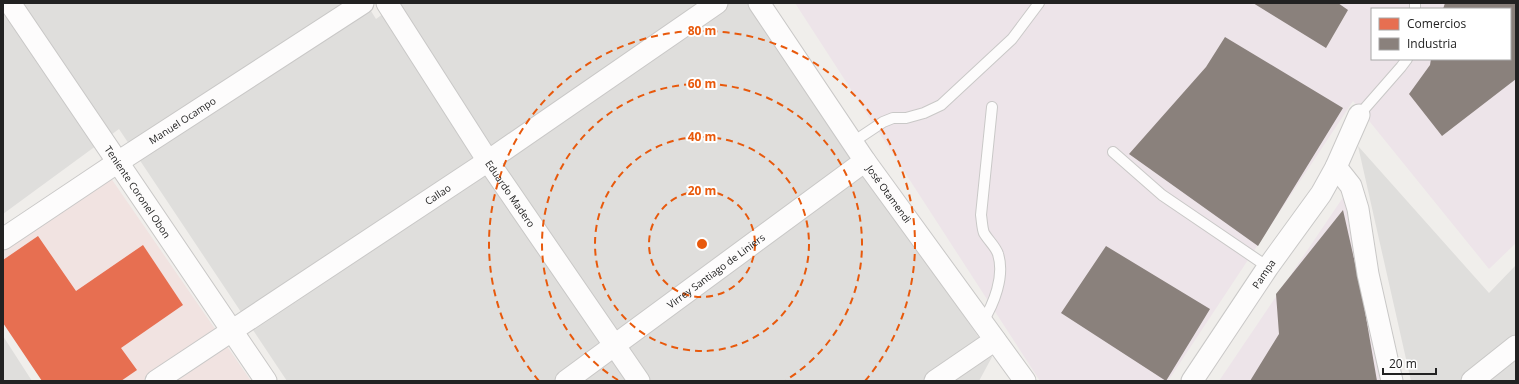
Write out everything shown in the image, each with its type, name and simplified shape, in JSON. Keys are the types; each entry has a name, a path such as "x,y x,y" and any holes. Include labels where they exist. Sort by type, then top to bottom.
{"street":[{"name":"Teniente Coronel Obon","path":"10,3 266,381"},
{"name":"Manuel Ocampo","path":"3,240 118,162 363,3"},
{"name":"Eduardo Madero","path":"387,3 488,161 639,381"},
{"name":"Callao","path":"156,381 488,161 718,3"},
{"name":"José Otamendi","path":"759,3 865,161 1025,381"},
{"name":"Pampa","path":"1192,381 1268,267 1321,194 1336,167 1359,115"},
{"name":"Virrey Santiago de Liniers","path":"566,381 865,161"},
{"path":"1336,167 1351,186 1358,209 1368,274 1392,381"},
{"path":"935,381 995,340"},
{"path":"1473,381 1516,346"}],"lane":[{"path":"853,142 883,122 893,118 906,118 924,113 941,105 1012,39 1040,3"},
{"path":"1359,115 1406,60"},
{"path":"982,323 990,310 995,296 999,268 998,253 984,232 981,215 992,107"},
{"path":"1113,152 1162,195 1268,267"}],"shaded area":[{"path":"3,3 366,3 376,19 398,3 751,3 992,357 979,381 287,381 119,129 3,214"},
{"path":"795,3 1516,3 1516,243 1489,269 1353,101 1168,381 1040,381"},
{"path":"1358,146 1489,293 1516,265 1516,381 1411,381"},
{"path":"108,174 251,381 55,381 3,300 3,246"},
{"path":"1348,190 1390,381 1219,381"},
{"path":"3,336 32,381 3,381"}],"building: Comercios":[{"path":"38,236 76,291 143,245 183,305 121,348 137,370 121,381 42,381 3,323 3,260"}],"building: Industria":[{"path":"1253,3 1338,3 1348,10 1326,48"},
{"path":"1445,3 1516,3 1516,79 1442,136 1409,94 1430,65 1431,60 1511,60 1511,8 1443,8"},
{"path":"1225,37 1343,108 1258,246 1129,154 1206,67"},
{"path":"1343,210 1362,294 1377,381 1250,381 1279,334 1276,294"},
{"path":"1106,246 1210,309 1166,381 1061,313"}]}
